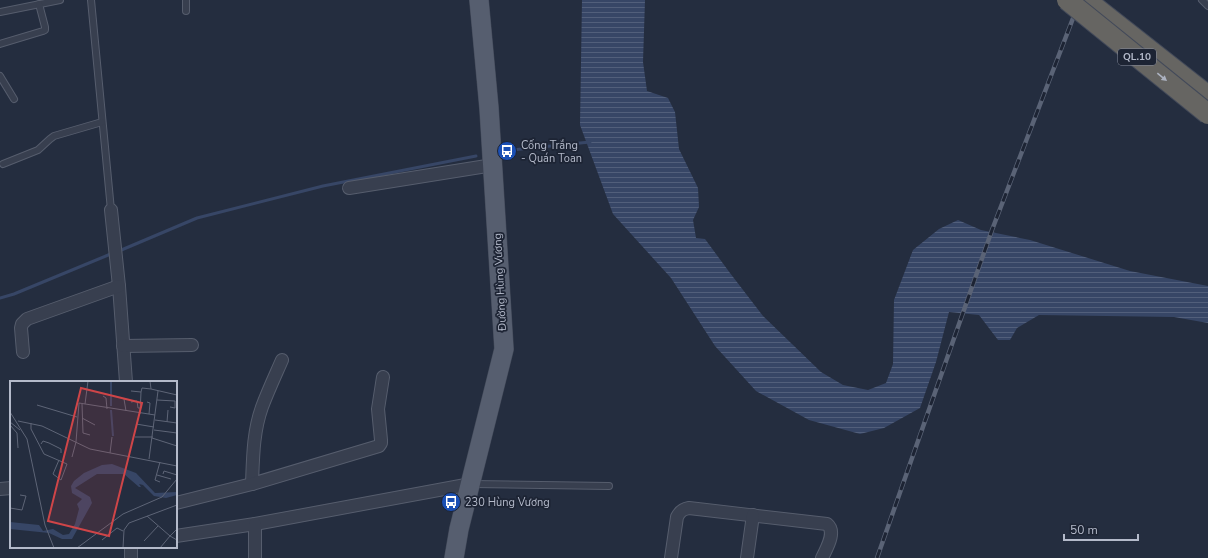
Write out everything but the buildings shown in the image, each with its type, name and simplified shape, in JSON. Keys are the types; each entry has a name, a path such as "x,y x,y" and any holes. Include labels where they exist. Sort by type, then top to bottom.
{"highway":[{"name":"QL.10","path":"1067,0 1208,114"},
{"name":"QL.10","path":"1086,0 1208,96"}],"main road":[{"name":"Đường Hùng Vương","path":"454,558 459,529 504,349 489,108 479,0"}],"street":[{"path":"349,188 493,165"},
{"path":"111,210 119,286 126,381"},
{"path":"23,352 21,328 22,324 27,319 119,286"},
{"path":"123,346 192,345"},
{"path":"252,484 253,447 258,421 262,407 282,360"},
{"path":"177,503 252,484 379,446 381,440 378,409 384,377"},
{"path":"177,536 255,524 471,484"},
{"path":"0,489 10,488"},
{"path":"671,558 677,517 680,511 684,508 827,524 830,526 831,535 822,558"},
{"path":"747,558 753,515"},
{"path":"255,524 255,558"}],"lane":[{"path":"0,12 60,0"},
{"path":"91,0 111,210"},
{"path":"186,0 186,11"},
{"path":"1202,0 1208,6"},
{"path":"0,44 45,30 39,4"},
{"path":"0,76 14,99"},
{"path":"3,164 38,150 54,136 102,122"},
{"path":"471,484 609,486"}],"water":[{"path":"582,0 645,0 643,62 647,91 668,98 675,112 679,149 698,188 699,207 693,220 696,238 705,239 763,316 821,372 843,385 868,390 886,383 893,364 894,300 913,250 939,229 958,220 981,230 1030,240 1130,271 1208,286 1208,323 1174,317 1039,315 1017,328 1010,340 998,340 979,315 949,312 936,362 920,408 884,428 860,434 809,420 756,391 715,346 671,278 613,214 580,125"}],"waterway":[{"path":"512,150 590,142"},
{"path":"119,251 197,218 323,186 476,156"},
{"path":"0,298 14,294 113,253"}],"railway":[{"path":"877,558 992,230 1080,0"}],"place":[{"name":"Cống Trắng - Quán Toan","path":"507,151"},
{"name":"230 Hùng Vương","path":"451,502"}]}
